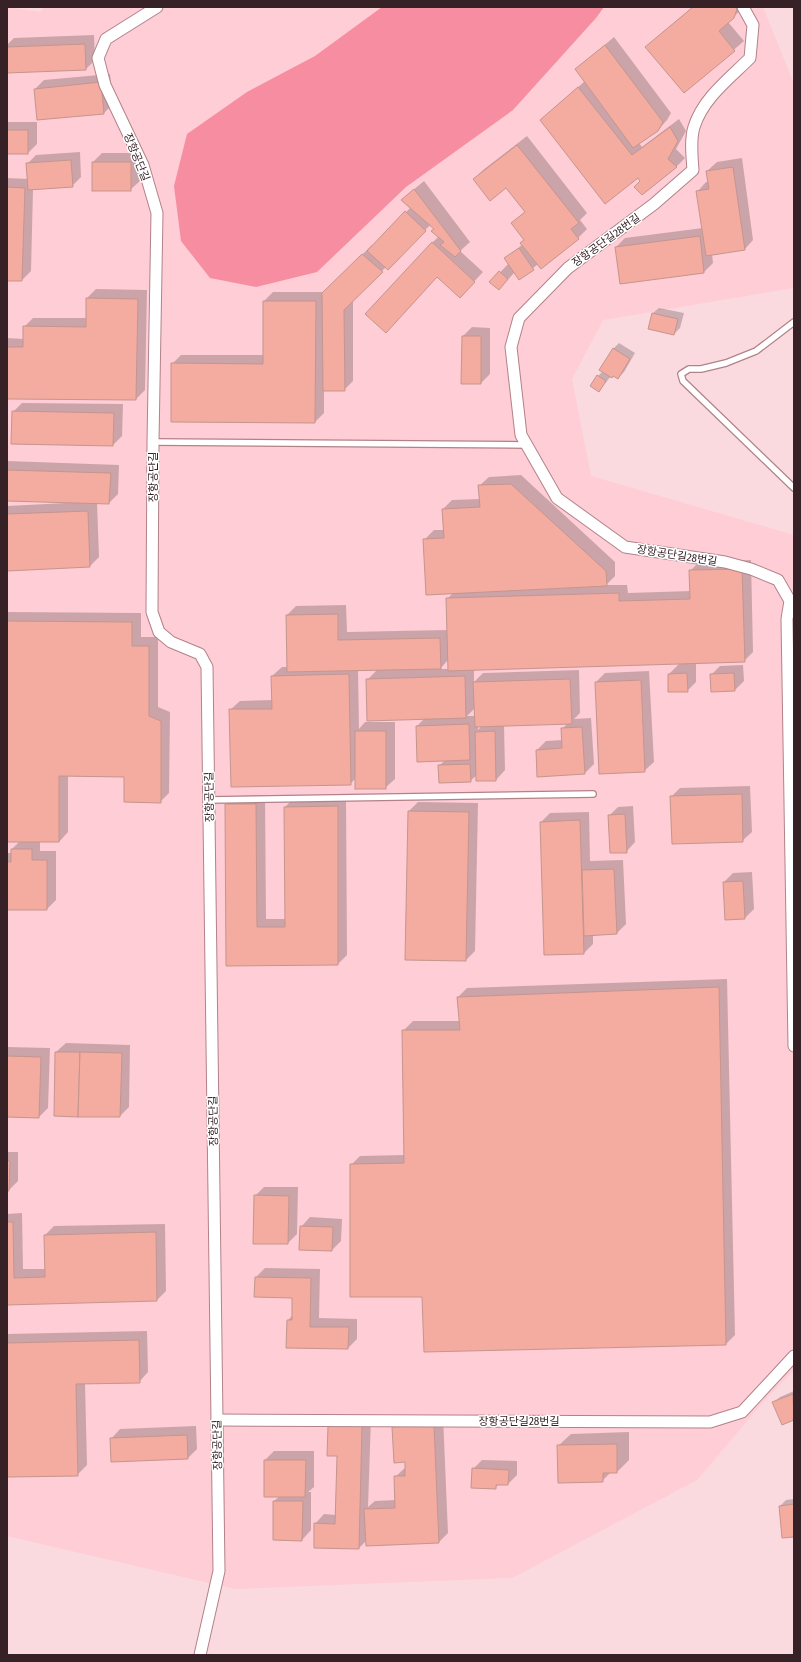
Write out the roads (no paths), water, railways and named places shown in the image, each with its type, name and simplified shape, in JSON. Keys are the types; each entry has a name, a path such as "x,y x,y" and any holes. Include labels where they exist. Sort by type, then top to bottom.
{"street":[{"name":"장항공단길","path":"157,7 106,39 98,58 105,85 143,165 157,213 152,612 159,632 171,642 200,654 207,667 219,1570 200,1655"},
{"name":"장항공단길28번길","path":"743,7 753,25 750,58 705,104 694,127 692,146 693,170 654,204 568,268 519,318 511,347 521,435 557,498 625,547 725,562 750,570 778,580 790,601 787,619 794,1046"},
{"name":"장항공단길28번길","path":"217,1420 710,1422 742,1412 794,1356"}],"lane":[{"path":"794,322 756,351 726,363 701,369 689,369 682,374 683,380 794,488"},
{"path":"153,442 526,445"},
{"path":"209,800 593,794"}]}
